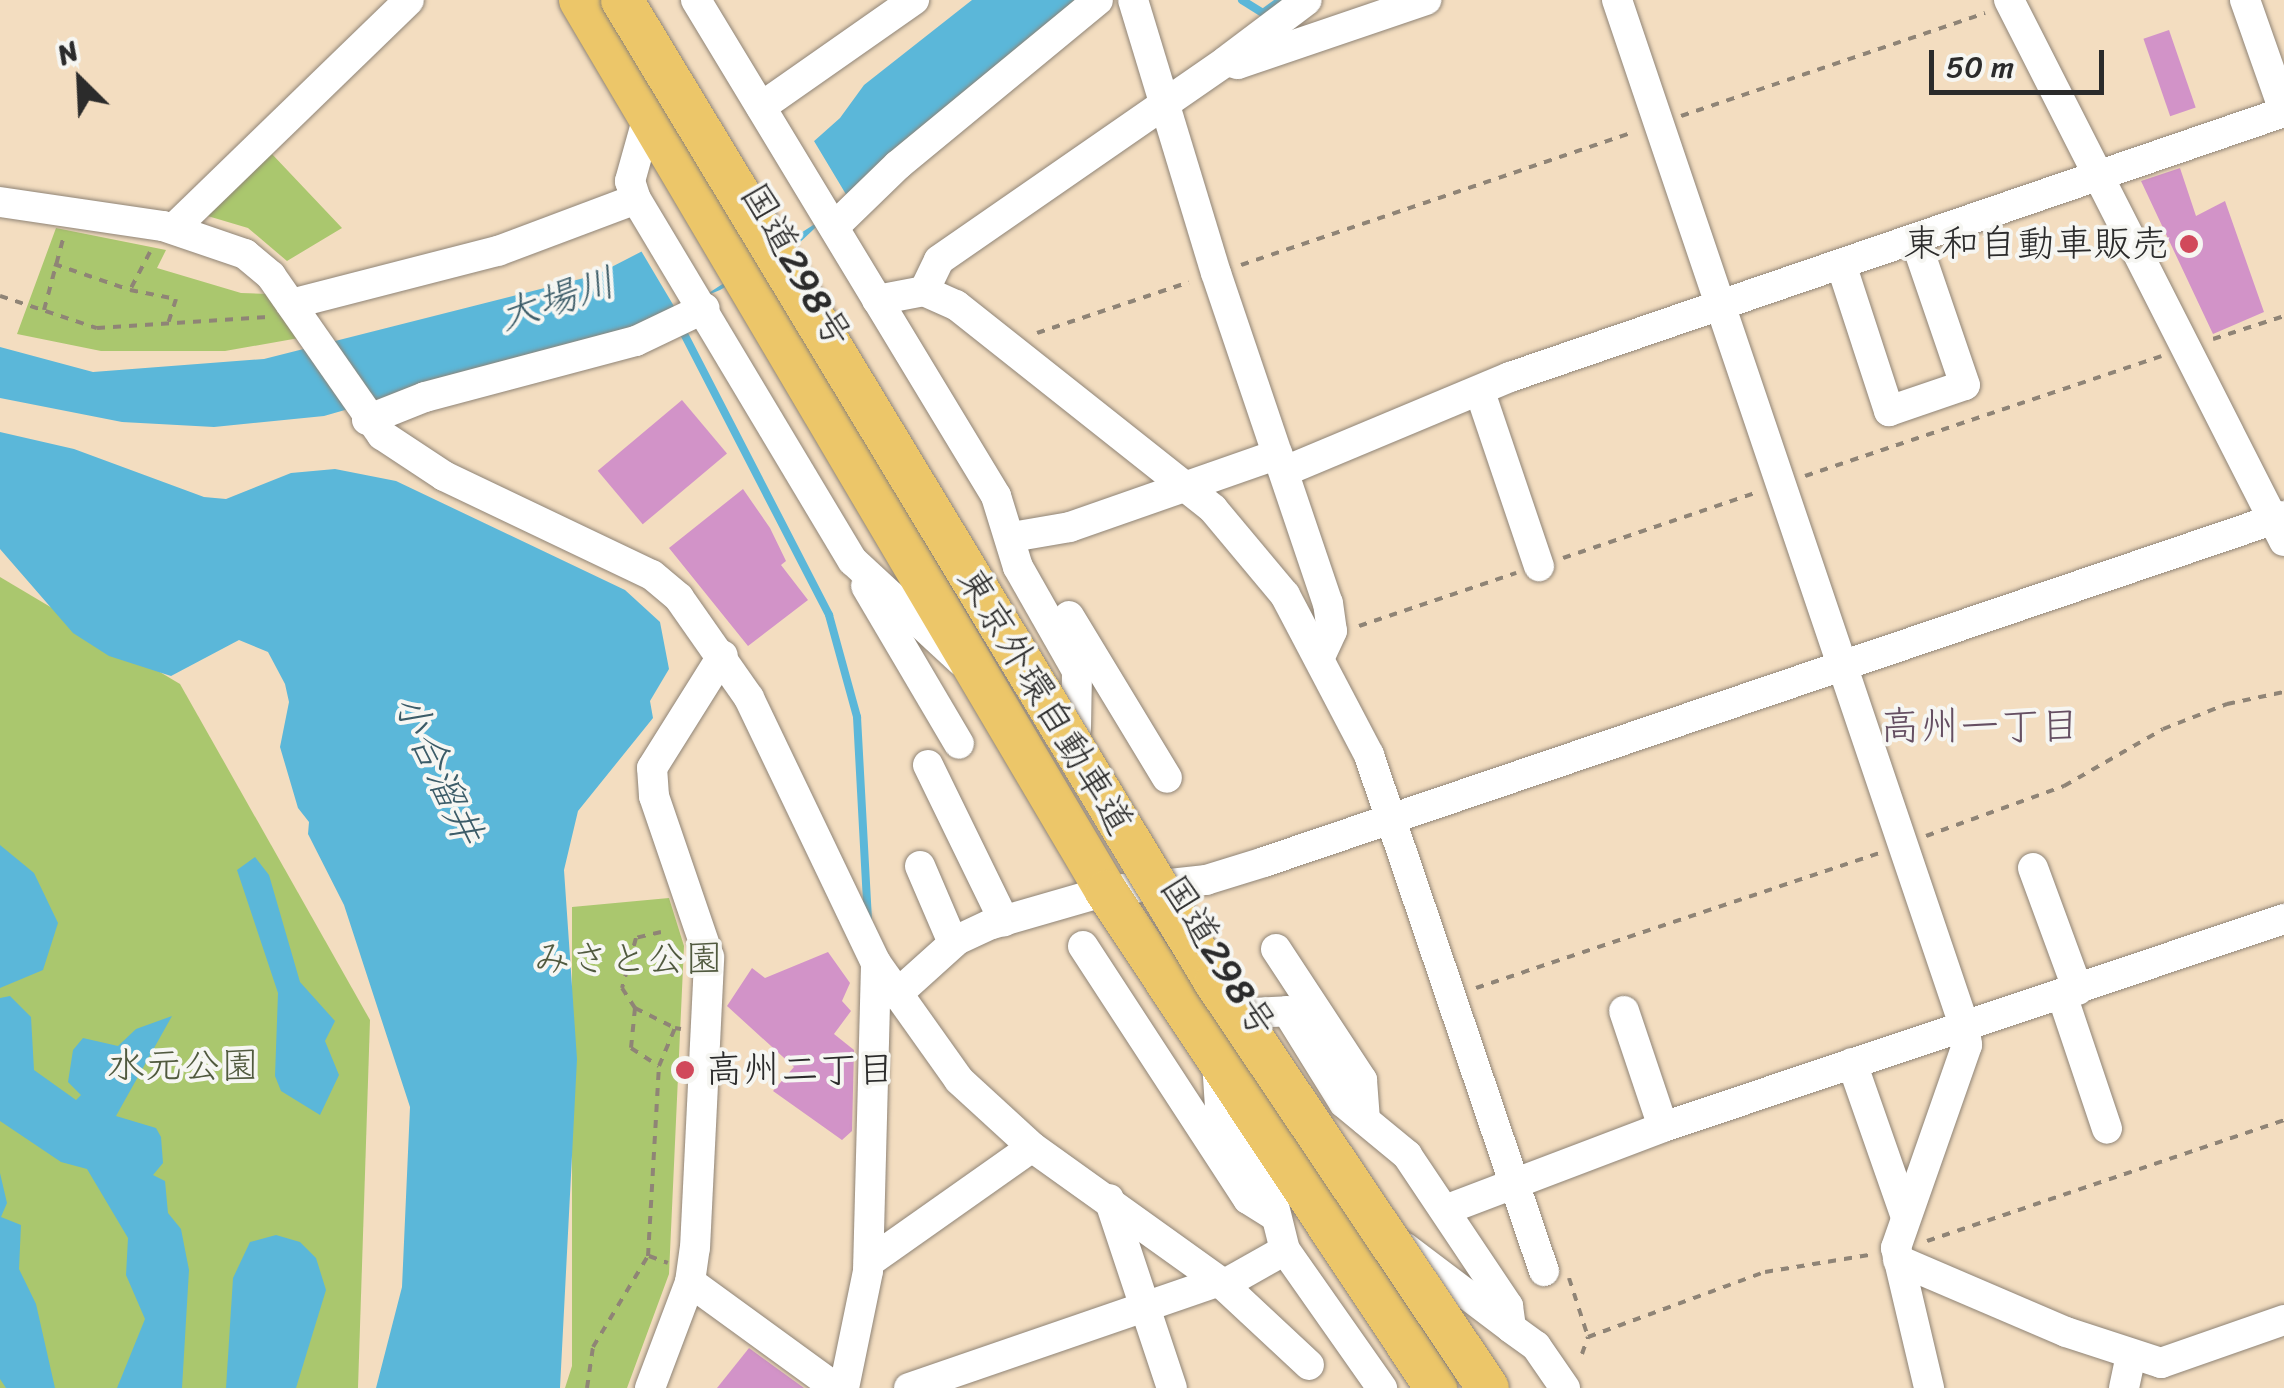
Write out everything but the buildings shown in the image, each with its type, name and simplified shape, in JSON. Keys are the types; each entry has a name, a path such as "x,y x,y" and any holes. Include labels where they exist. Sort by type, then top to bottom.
{"highway":[{"name":"国道298号","path":"580,0 1106,891 1436,1388"},
{"name":"東京外環自動車道","path":"594,0 1020,716 1366,1264 1454,1388"},
{"name":"東京外環自動車道","path":"622,0 1215,982 1488,1388"},
{"name":"国道298号","path":"637,0 1076,729 1253,1013 1404,1246 1506,1388"}],"street":[{"path":"169,227 409,0"},
{"path":"556,0 622,71"},
{"path":"696,0 996,496 1012,537 1018,567 1077,670 1076,729"},
{"path":"834,227 898,164 1098,0"},
{"path":"1133,0 1216,274 1281,463 1326,643 1516,1180 1554,1268"},
{"path":"924,290 939,260 1164,106 1307,0"},
{"path":"1226,61 1238,64 1426,0"},
{"path":"1617,0 1900,846 1964,1025 1967,1045 1905,1214 1897,1254 1929,1388"},
{"path":"1012,537 1070,527 1187,487 1281,463 1718,305 2284,111 2245,0"},
{"path":"767,116 908,2"},
{"path":"896,995 953,942 1004,921 1106,891 1206,880 1842,666 2280,525 2004,4"},
{"path":"650,113 630,181 636,199 705,308 959,744"},
{"path":"299,314 498,251 636,199"},
{"path":"0,202 71,216 169,227 245,254 299,314 364,416 444,476 652,575 723,655 876,963 959,1080 1032,1147 1220,1283 1308,1365"},
{"path":"1841,264 1889,411 1965,386 1915,239"},
{"path":"876,300 924,290 956,305 1187,487 1247,546 1326,643"},
{"path":"364,416 636,341 705,308"},
{"path":"1480,392 1539,566"},
{"path":"1012,537 1035,561 1167,778"},
{"path":"852,561 982,680"},
{"path":"650,1388 690,1282 689,1031 708,950 651,781 652,768 723,655"},
{"path":"928,766 1004,921"},
{"path":"920,866 953,942"},
{"path":"2033,868 2107,1129"},
{"path":"1446,1210 1516,1180 1664,1127 2284,920"},
{"path":"1083,946 1248,1198 1275,1216"},
{"path":"1276,950 1362,1080 1365,1120"},
{"path":"690,1282 840,1388 869,1262 876,963"},
{"path":"1253,1013 1287,1011 1344,1104 1407,1155 1508,1306 1511,1328"},
{"path":"1624,1011 1664,1127"},
{"path":"1218,1062 1221,1122 1271,1194 1286,1250 1382,1388"},
{"path":"1852,1064 1905,1214"},
{"path":"869,1262 1032,1147"},
{"path":"1108,1200 1172,1388"},
{"path":"1404,1246 1536,1346 1565,1388"},
{"path":"910,1388 1220,1283 1286,1250"},
{"path":"1897,1254 2131,1356 2161,1363 2284,1321"},
{"path":"2124,1388 2131,1356"}],"path":[{"path":"1023,338 2004,4"},
{"path":"44,310 54,264 71,216"},
{"path":"130,290 169,227"},
{"path":"54,264 130,290 176,299 167,326"},
{"path":"0,296 97,328 299,314"},
{"path":"2204,342 2284,316"},
{"path":"1326,643 1539,566 2170,353"},
{"path":"1452,996 1900,846 2064,786 2164,728 2227,704 2284,692"},
{"path":"587,1388 594,1347 648,1256 658,1066 689,1031 635,1008 622,988 636,938 661,932"},
{"path":"635,1008 631,1048 658,1066"},
{"path":"1588,1337 1765,1272 1897,1254 2284,1120"},
{"path":"1554,1268 1588,1337 1582,1354"}],"green space":[{"path":"271,153 342,228 287,261 248,228 201,214"},
{"path":"56,228 166,250 157,268 241,293 270,294 299,338 225,351 101,351 17,334"},
{"name":"水元公園","path":"0,577 180,684 370,1020 358,1388 0,1388"},
{"name":"みさと公園","path":"669,898 684,946 669,1274 627,1388 565,1388 572,1366 572,907"}],"water":[{"name":"大場川","path":"972,0 1078,0 888,159 795,247 720,290 625,330 324,416 214,427 122,422 0,398 0,347 93,372 264,359 596,275 757,192 840,118 864,85"},
{"name":"小合溜井","path":"0,432 74,449 204,497 226,499 291,473 335,469 396,481 625,590 660,622 669,669 650,701 653,718 578,811 564,870 577,1059 560,1388 376,1388 402,1287 410,1107 344,905 308,834 309,822 298,808 280,747 289,702 285,684 268,652 239,640 171,676 109,656 73,633 0,549"},
{"path":"0,845 34,873 58,923 43,970 0,988"},
{"path":"255,857 269,875 300,982 335,1021 325,1041 339,1075 320,1115 281,1091 275,1076 278,993 237,870"},
{"path":"10,996 31,1017 34,1070 76,1100 81,1095 68,1082 73,1050 83,1038 118,1046 136,1029 172,1016 116,1116 156,1128 161,1137 163,1163 153,1175 165,1181 168,1213 181,1229 189,1270 182,1388 117,1388 145,1319 126,1275 128,1238 87,1169 61,1162 0,1121 0,998"},
{"path":"0,1173 7,1203 1,1217 21,1225 19,1269 36,1304 55,1388 6,1388 0,1379"},
{"path":"276,1235 300,1242 316,1258 326,1290 296,1388 226,1388 233,1278 250,1242"}],"pier":[{"path":"811,136 850,201 678,313 640,249 754,188"}],"waterway":[{"path":"1242,0 1263,13 1281,0"},
{"path":"681,328 829,615 857,717 868,923"}],"place":[{"name":"東和自動車販売","path":"2189,244"},
{"name":"高州二丁目","path":"685,1070"}],"district":[{"name":"高州一丁目","path":"1980,726"}]}
